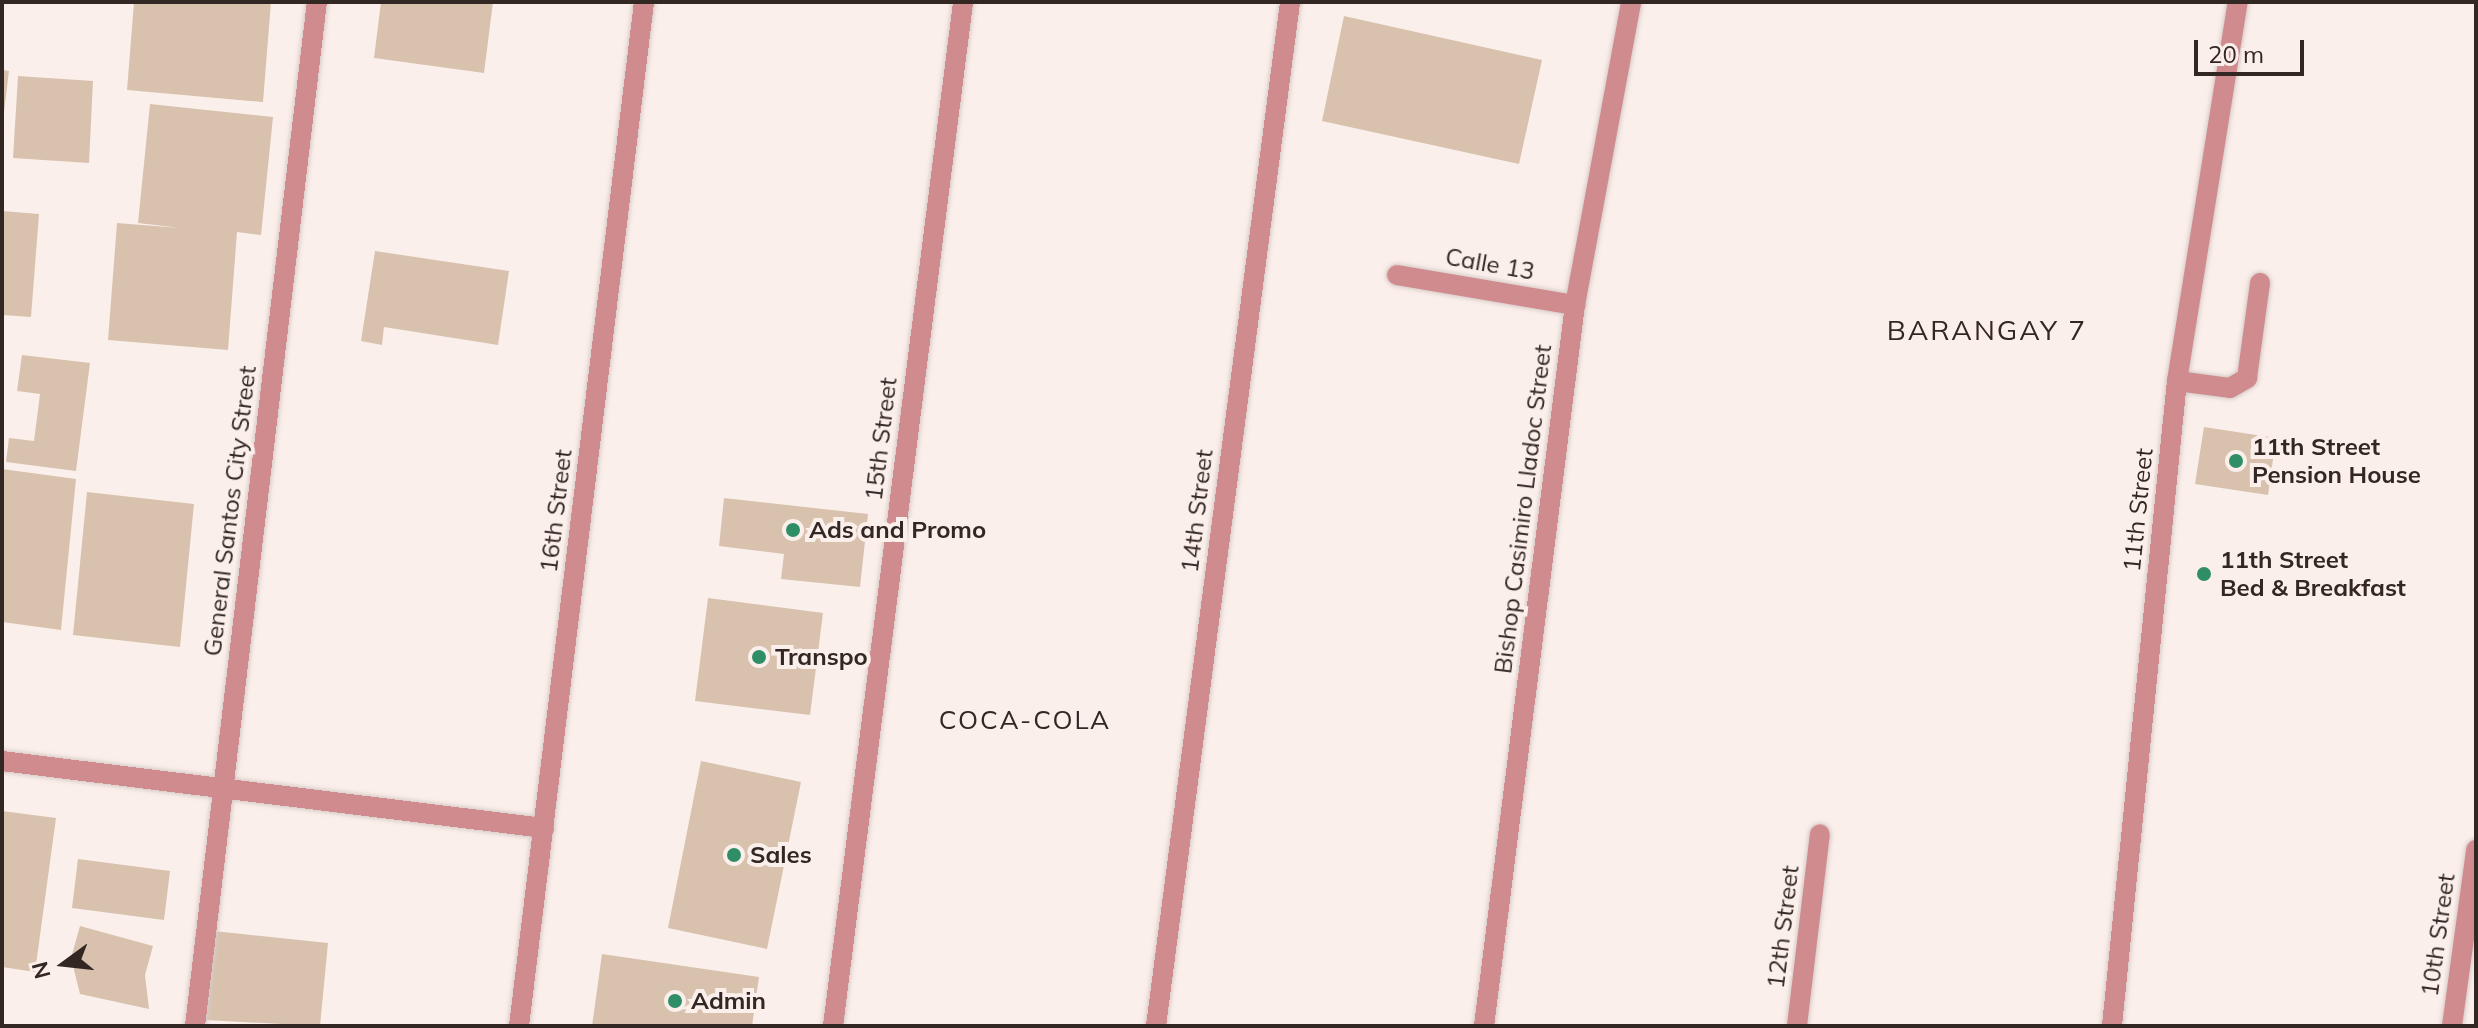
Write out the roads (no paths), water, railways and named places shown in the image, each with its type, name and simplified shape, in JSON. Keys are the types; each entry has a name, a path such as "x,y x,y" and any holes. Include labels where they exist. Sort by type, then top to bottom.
{"street":[{"name":"General Santos City Street","path":"195,1026 317,2"},
{"name":"16th Street","path":"519,1026 644,2"},
{"name":"15th Street","path":"833,1026 963,2"},
{"name":"14th Street","path":"1156,1026 1290,2"},
{"name":"Bishop Casimiro Lladoc Street","path":"1484,1026 1575,305 1631,2"},
{"name":"11th Street","path":"2112,1026 2177,381 2238,2"},
{"name":"Calle 13","path":"1397,275 1575,305"},
{"path":"2177,381 2230,388 2247,378 2260,283"},
{"path":"2,761 544,828"},
{"name":"12th Street","path":"1797,1026 1820,834"},
{"name":"10th Street","path":"2452,1026 2476,850"}],"place":[{"name":"11th Street Pension House","path":"2236,461"},
{"name":"Ads and Promo","path":"793,530"},
{"name":"11th Street Bed & Breakfast","path":"2204,574"},
{"name":"Transpo","path":"759,657"},
{"name":"Sales","path":"734,855"},
{"name":"Admin","path":"675,1001"}],"district":[{"name":"BARANGAY 7","path":"1987,330"},
{"name":"COCA-COLA","path":"1025,720"}]}
